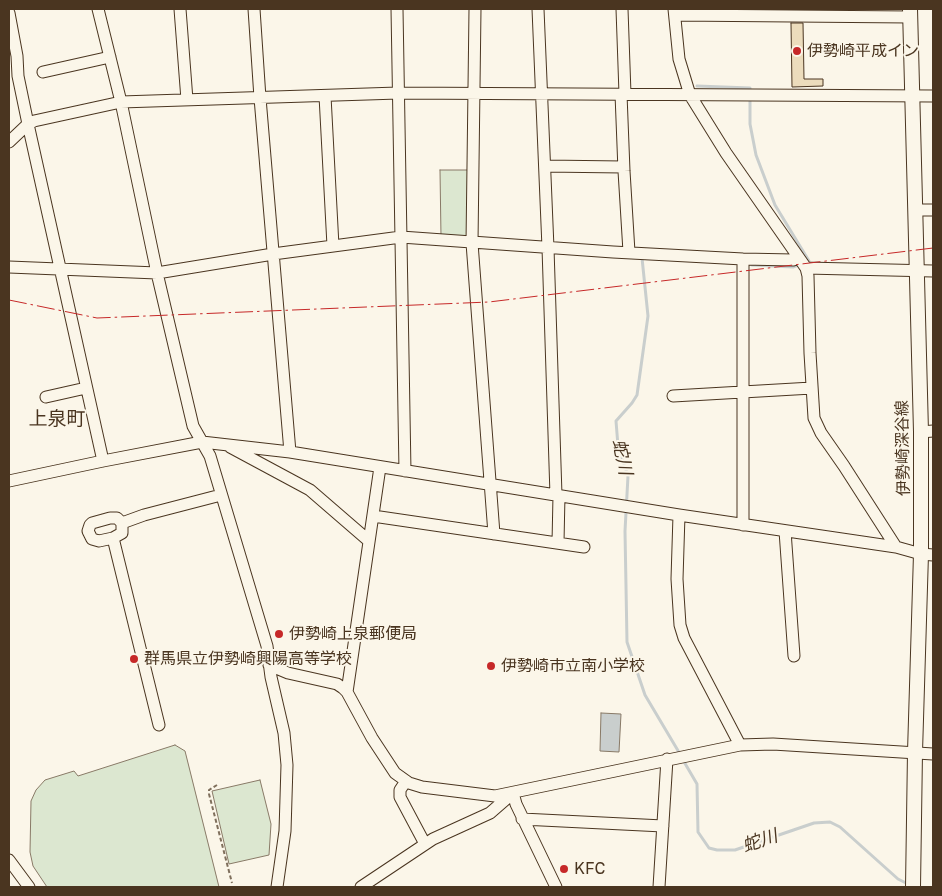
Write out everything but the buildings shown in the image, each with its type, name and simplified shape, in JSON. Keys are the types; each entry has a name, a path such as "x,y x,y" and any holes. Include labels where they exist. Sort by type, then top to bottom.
{"main road":[{"name":"伊勢崎深谷線","path":"910,13 917,271 927,431 927,555 915,752 913,883"}],"street":[{"path":"98,9 121,102 157,272 193,426 210,456 222,494 266,646 284,733 287,764 285,831 277,887"},
{"path":"180,9 187,100"},
{"path":"254,9 290,452"},
{"path":"397,9 405,471"},
{"path":"476,9 472,243 494,534"},
{"path":"538,9 558,543"},
{"path":"622,9 623,167 629,252"},
{"path":"896,547 821,433 814,418 808,276 802,263 726,153 690,94 679,59 674,12 910,13"},
{"path":"9,13 17,56 13,77 28,124 103,460"},
{"path":"43,72 110,57"},
{"path":"9,142 28,124 34,121 121,102 398,93 933,96"},
{"path":"324,96 333,246"},
{"path":"545,166 623,167"},
{"path":"915,210 933,210"},
{"path":"9,267 157,272 401,237 548,248 793,260 802,263 917,271 933,270"},
{"path":"742,525 743,259"},
{"path":"46,397 86,388"},
{"path":"673,396 812,388"},
{"path":"9,481 103,460 202,442 227,444 290,452 742,525 896,547 927,555"},
{"path":"227,444 237,452 310,490 369,541"},
{"path":"347,692 380,467"},
{"path":"122,523 144,515 222,494"},
{"path":"679,515 677,579 680,625 684,638 740,745"},
{"path":"373,516 584,546"},
{"path":"110,518 117,518 122,523 122,533 114,538 95,541 89,534 89,528 92,523 110,518"},
{"path":"785,531 794,656"},
{"path":"114,538 159,725"},
{"path":"269,665 288,673 337,684 347,692 372,738 395,773 406,781 422,787 486,795 513,793 740,745 773,744 933,754"},
{"path":"659,887 663,826 671,759"},
{"path":"406,781 400,790 400,797 425,844"},
{"path":"513,793 522,818 556,887"},
{"path":"361,887 425,844 490,813 513,793"},
{"path":"522,818 663,826"},
{"path":"9,860 30,887"}],"path":[{"path":"217,785 209,790 232,883"}],"green space":[{"path":"440,170 469,170 468,237 441,237"},
{"path":"175,745 185,751 219,887 47,887 33,866 30,852 31,801 36,790 45,780 74,771 78,776"},
{"path":"260,780 271,824 269,855 229,864 212,791"}],"shaded area":[{"path":"601,713 621,714 619,752 600,751"}],"waterway":[{"name":"蛇川","path":"697,86 750,88 750,92"},
{"name":"蛇川","path":"750,98 750,124 756,155 775,205 809,261 793,267 752,265"},
{"name":"蛇川","path":"644,258 642,258 648,316 637,395 616,421 618,446 628,476 625,531 627,642 645,695 680,754"},
{"name":"蛇川","path":"683,760 697,784 698,832 709,848 735,850 814,823 830,822 840,827 898,879 908,884"}],"power":[{"path":"9,300 97,318 489,302 933,248"}],"place":[{"name":"伊勢崎平成イン","path":"797,51"},
{"name":"伊勢崎上泉郵便局","path":"279,634"},
{"name":"群馬県立伊勢崎興陽高等学校","path":"134,659"},
{"name":"伊勢崎市立南小学校","path":"491,666"},
{"name":"KFC","path":"564,869"}],"district":[{"name":"上泉町","path":"57,419"}]}
